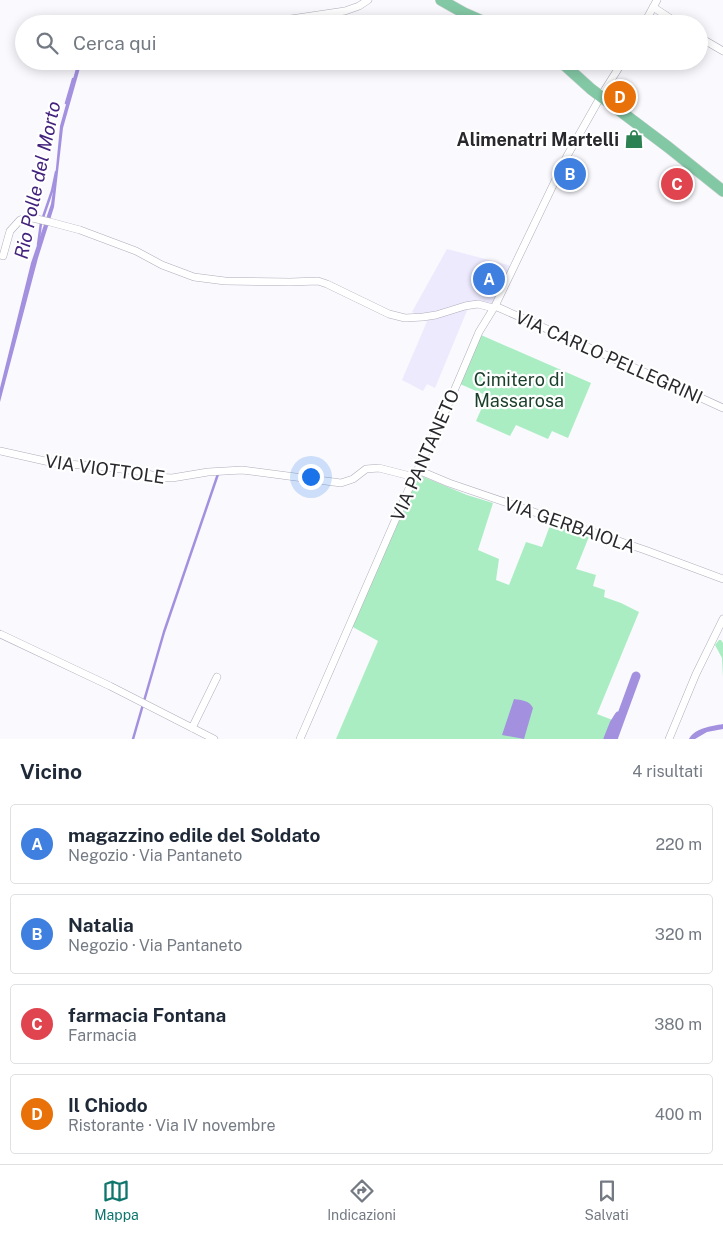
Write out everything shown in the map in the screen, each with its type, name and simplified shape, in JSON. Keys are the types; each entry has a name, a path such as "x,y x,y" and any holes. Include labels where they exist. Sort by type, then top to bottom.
{"main road":[{"path":"441,0 469,15"},
{"path":"571,70 723,191"}],"street":[{"path":"318,15 345,11 359,6 368,0"},
{"path":"649,15 655,3 669,15"},
{"path":"708,43 723,52"},
{"name":"VIA PANTANETO","path":"300,739 479,332 494,307 567,156 617,70"},
{"name":"VIA CARLO PELLEGRINI","path":"3,256 10,231 20,220 28,217 80,230 136,251 162,265 194,278 290,282 318,281 389,314 405,318 436,315 478,304 494,307 723,408"},
{"name":"VIA VIOTTOLE","path":"0,451 54,462 143,472 157,477 172,478 208,472 242,470 341,483 353,479 366,469 378,468 416,473"},
{"name":"VIA GERBAIOLA","path":"416,473 645,550 723,579"},
{"path":"668,739 696,674 723,619"},
{"path":"0,634 110,686 211,738"},
{"path":"192,728 217,677"}],"shaded area":[{"path":"76,70 79,70 63,128 54,207 38,258 0,402 0,388 31,263 51,204 60,126"},
{"path":"447,249 512,266 492,304 471,301 435,388 427,384 423,391 402,380 428,319 412,312"},
{"path":"514,699 528,702 533,708 524,739 502,735"},
{"path":"723,724 723,729 707,732 695,739 689,739 699,730"}],"green space":[{"name":"Cimitero di Massarosa","path":"481,335 591,383 568,438 552,431 548,439 516,425 510,436 476,421 484,403 480,402 483,394 460,384"},
{"path":"419,475 467,495 493,503 478,550 499,559 496,580 509,585 526,542 542,547 552,520 590,534 576,569 596,575 593,586 605,590 604,597 639,612 597,714 615,721 610,735 619,739 336,739 378,641 351,626"},
{"path":"719,640 723,643 723,677 722,658 715,645"}],"waterway":[{"name":"Rio Polle del Morto","path":"66,103 73,79"},
{"name":"Rio Polle del Morto","path":"38,245 41,223 52,191 56,172"},
{"path":"133,739 164,632 218,474"},
{"path":"621,717 636,676"},
{"path":"608,739 619,716 621,717 613,739"}],"place":[{"name":"Il Chiodo","path":"620,97"},
{"name":"Alimenatri Martelli","path":"634,139"},
{"name":"Natalia","path":"570,174"},
{"name":"farmacia Fontana","path":"677,184"},
{"name":"magazzino edile del Soldato","path":"489,279"}]}
